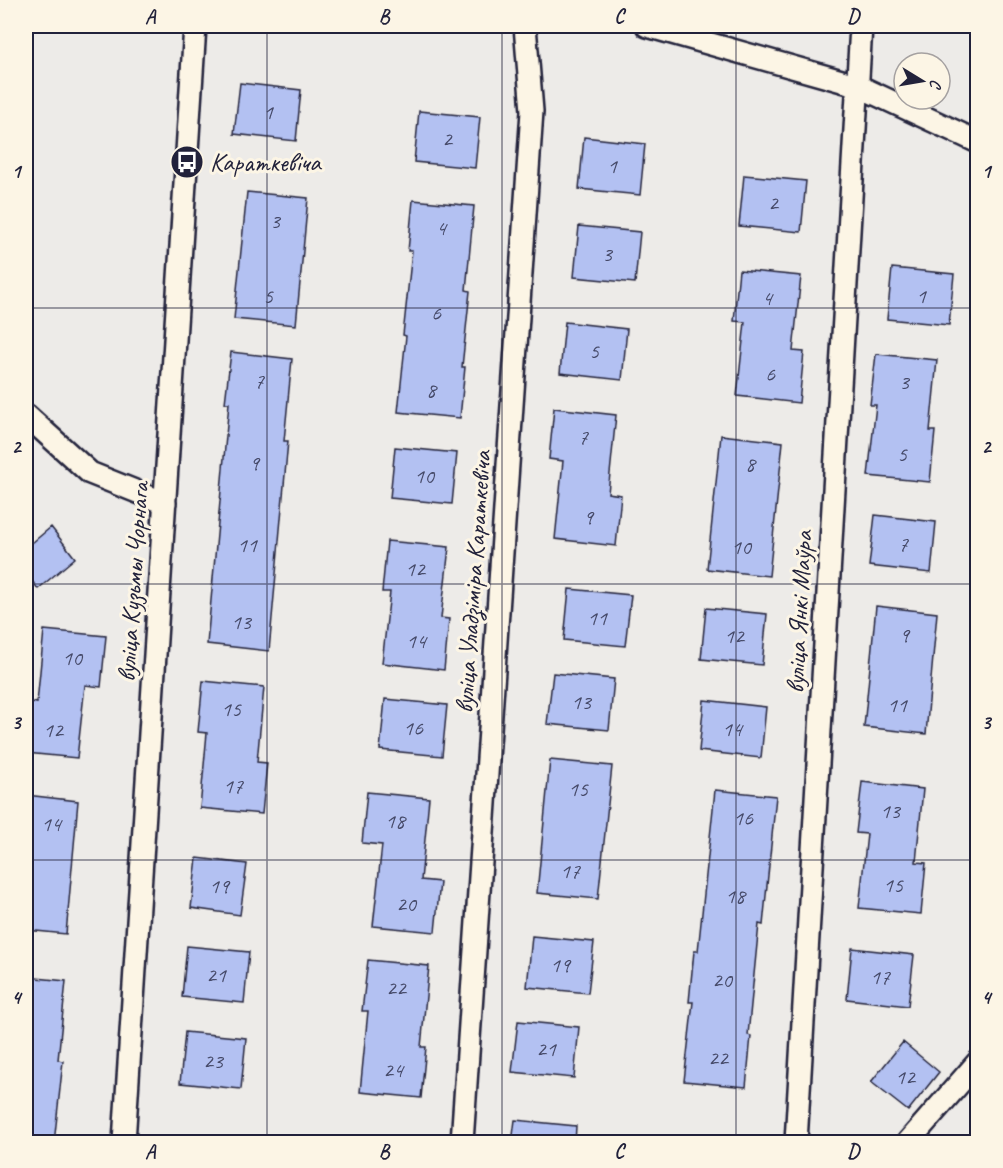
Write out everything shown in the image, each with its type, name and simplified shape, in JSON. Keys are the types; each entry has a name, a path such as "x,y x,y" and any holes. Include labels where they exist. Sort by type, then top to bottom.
{"street":[{"name":"вуліца Кузьмы Чорнага","path":"124,1143 195,26"},
{"name":"вуліца Уладзіміра Караткевіча","path":"462,1143 532,111 525,26"},
{"path":"647,26 856,85 978,142"},
{"name":"вуліца Янкі Маўра","path":"796,1143 861,26"},
{"path":"26,415 90,474 165,503"},
{"path":"908,1143 978,1062"}],"building":[{"path":"240,83 301,90 296,141 234,134"},
{"path":"419,111 480,117 475,168 414,162"},
{"path":"584,137 645,144 640,195 579,189"},
{"path":"744,175 806,181 801,232 739,226"},
{"path":"247,192 308,198 296,325 234,319"},
{"path":"413,200 474,206 466,290 470,291 462,367 465,367 460,418 398,412 406,336 403,335 412,251 408,251"},
{"path":"579,226 640,232 635,283 574,277"},
{"path":"892,268 954,274 949,325 887,319"},
{"path":"739,270 801,276 793,351 804,352 799,403 737,396 745,322 734,321"},
{"path":"565,322 627,329 622,380 560,373"},
{"path":"231,352 292,359 284,441 288,441 269,651 207,644 229,403 225,403"},
{"path":"876,354 937,360 930,431 935,431 930,482 868,476 876,405 870,405"},
{"path":"554,408 616,415 608,493 621,495 616,546 555,539 563,461 549,459"},
{"path":"721,435 783,442 769,576 707,569"},
{"path":"395,447 457,453 452,504 390,498"},
{"path":"875,515 936,522 931,573 869,566"},
{"path":"51,527 75,558 38,589 26,573 26,548"},
{"path":"387,541 449,547 441,618 449,619 444,670 382,663 390,592 382,592"},
{"path":"569,589 631,595 625,646 564,640"},
{"path":"876,606 937,613 926,734 864,727"},
{"path":"706,608 767,614 762,665 701,659"},
{"path":"44,630 106,636 101,687 85,685 77,758 26,753 26,701 37,703"},
{"path":"553,673 614,679 609,730 547,724"},
{"path":"203,681 264,687 257,762 267,763 262,814 200,808 207,733 198,732"},
{"path":"385,699 447,705 442,756 380,750"},
{"path":"704,700 766,707 761,758 699,751"},
{"path":"550,760 612,766 598,899 537,893"},
{"path":"862,782 923,789 916,862 926,863 921,914 859,908 867,834 856,833"},
{"path":"715,790 776,796 763,925 759,924 748,1035 751,1036 746,1087 684,1081 693,1002 689,1002 694,951 698,951"},
{"path":"367,792 429,798 421,880 440,882 435,932 373,926 382,845 362,843"},
{"path":"26,795 78,801 66,934 26,930"},
{"path":"197,858 247,864 240,915 191,908"},
{"path":"532,936 594,942 588,993 527,987"},
{"path":"187,946 249,952 244,1003 182,997"},
{"path":"852,948 914,955 908,1006 847,999"},
{"path":"368,960 429,966 421,1047 426,1047 421,1098 360,1092 368,1011 362,1011"},
{"path":"26,977 66,981 58,1060 63,1061 54,1143 26,1143"},
{"path":"518,1021 579,1027 574,1078 512,1072"},
{"path":"185,1032 246,1038 241,1089 180,1083"},
{"path":"903,1042 939,1072 908,1111 871,1082"},
{"path":"515,1120 576,1126 575,1143 512,1143"}],"place":[{"name":"Караткевіча","path":"187,162"}]}
